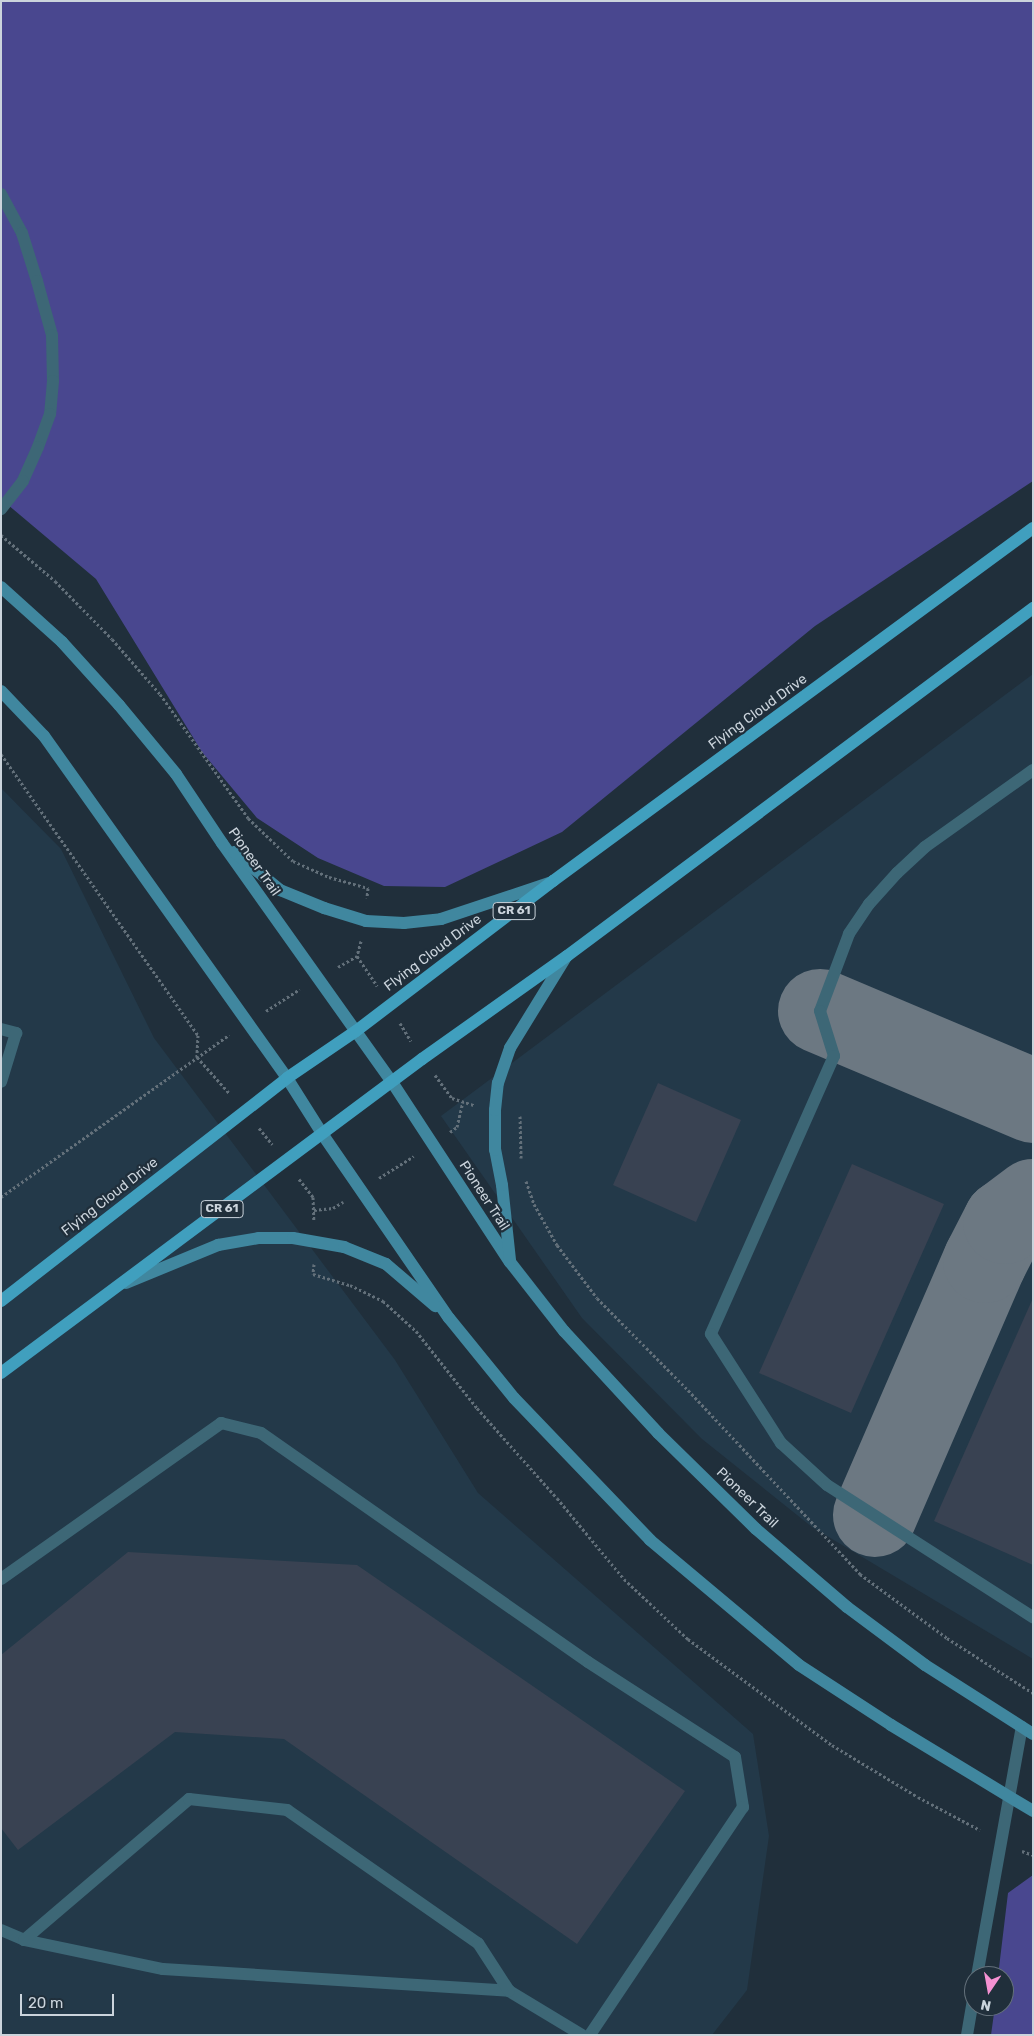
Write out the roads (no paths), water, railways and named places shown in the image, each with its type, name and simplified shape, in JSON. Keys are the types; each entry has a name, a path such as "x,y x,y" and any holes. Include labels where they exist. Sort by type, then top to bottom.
{"main road":[{"name":"Flying Cloud Drive","path":"1,1302 287,1078 356,1031 553,881 1033,528"},
{"name":"Pioneer Trail","path":"1,587 62,642 119,705 176,774 222,843 392,1082 510,1262 564,1331 658,1433 756,1529 847,1607 925,1665 1027,1730"},
{"name":"CR 61","path":"1,1373 392,1082 567,956 1033,608"},
{"path":"1,691 44,736 287,1078 323,1135 449,1318 514,1398 650,1540 799,1665 891,1725 1033,1811"},
{"path":"222,843 280,890 324,908 366,920 404,923 441,919 553,881"},
{"path":"510,1262 502,1185 496,1150 495,1110 498,1083 510,1048 567,956"},
{"path":"121,1285 218,1246 259,1238 293,1238 344,1247 386,1264 449,1318"}],"street":[{"path":"1,194 22,233 37,281 52,335 53,381 50,414 38,447 23,481 1,509"},
{"path":"1033,770 918,854 869,904 849,934 820,1011 834,1056 711,1334 781,1443 827,1485 1033,1617"},
{"path":"1,1029 16,1033 1,1082"},
{"path":"1,1579 221,1423 261,1433 588,1662 735,1756 743,1807 590,2035"},
{"path":"979,1966 1010,1798 1027,1730"},
{"path":"24,1940 189,1799 287,1810 478,1943 509,1991 582,2035"},
{"path":"1,1930 24,1940 163,1969 509,1991"},
{"path":"966,2035 970,2016"}]}
